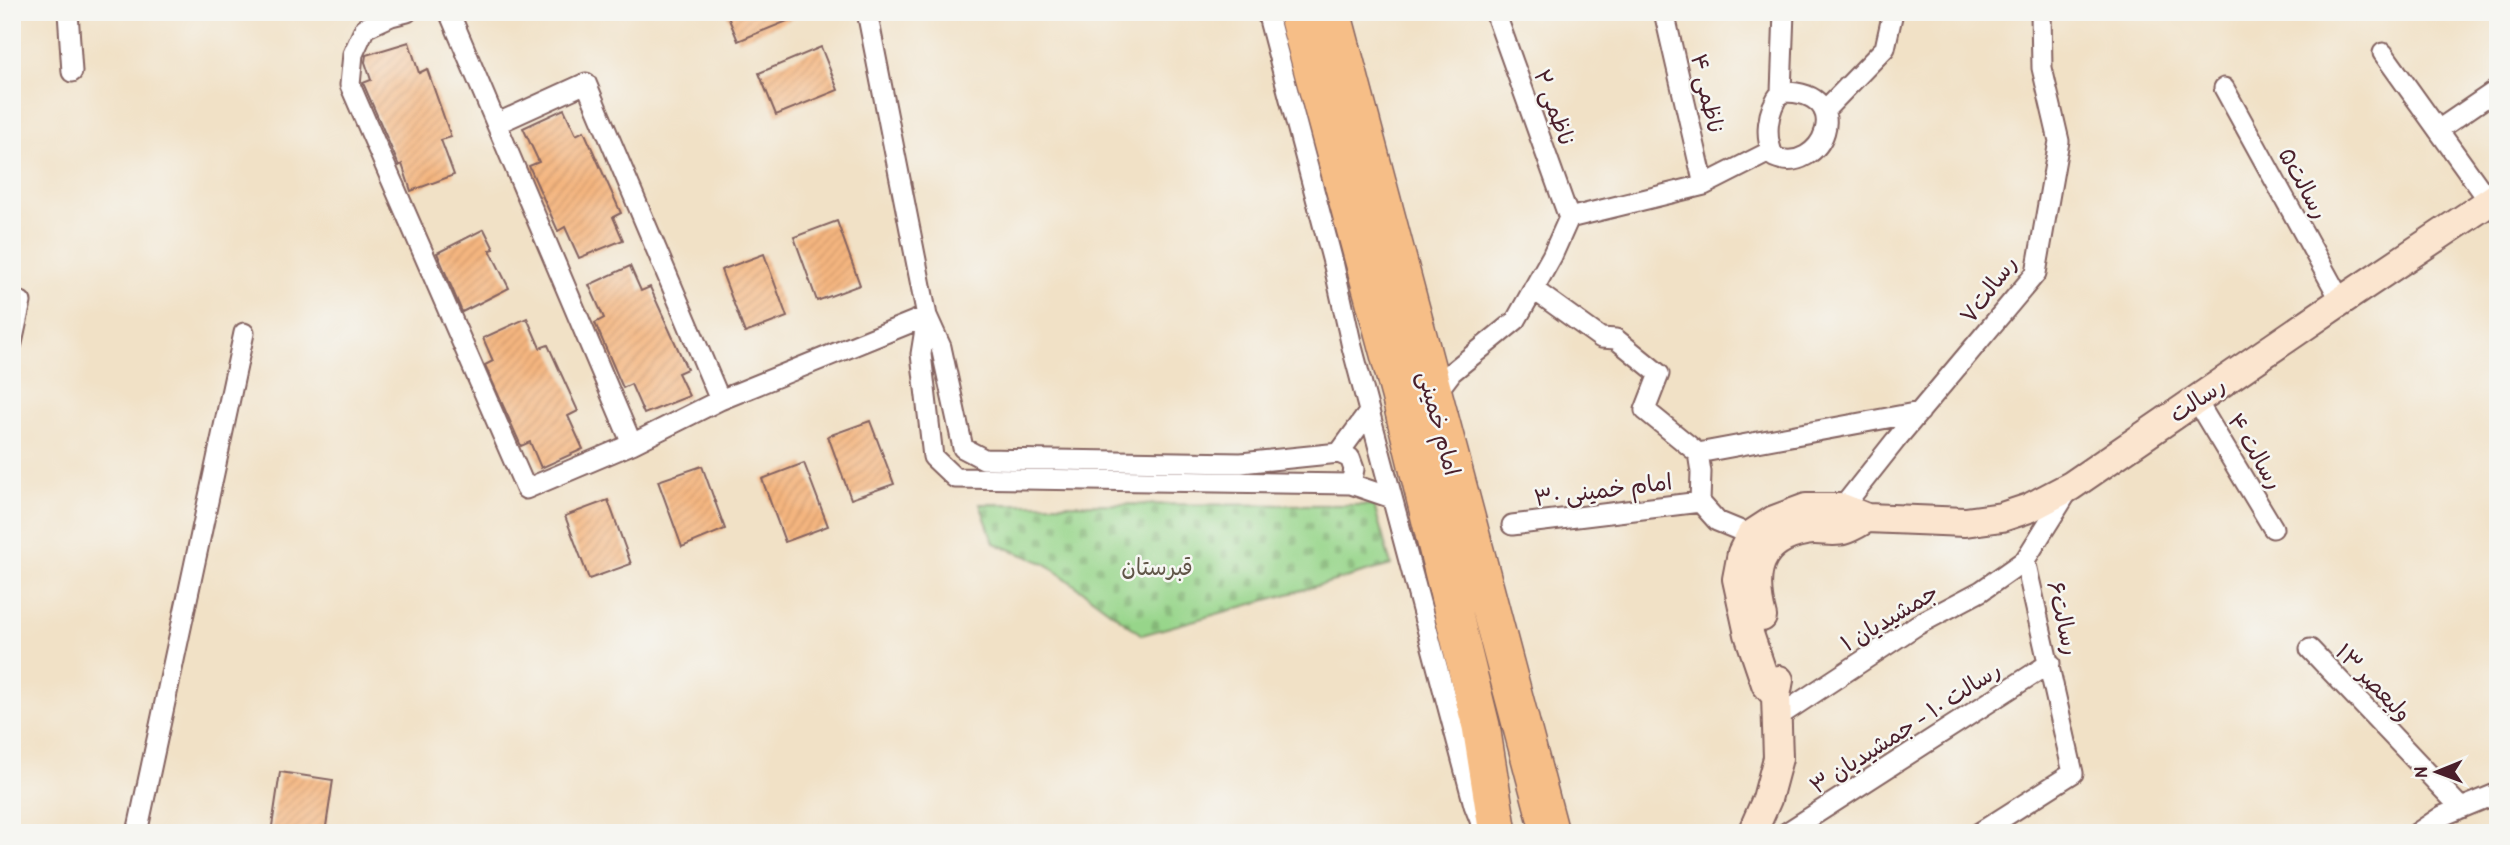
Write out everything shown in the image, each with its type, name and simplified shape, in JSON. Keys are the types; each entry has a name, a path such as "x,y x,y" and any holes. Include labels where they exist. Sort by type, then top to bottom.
{"highway":[{"name":"امام خمینی","path":"1297,12 1348,262 1400,395 1481,726 1498,833"},
{"name":"امام خمینی","path":"1332,12 1550,833"},
{"path":"1538,788 1570,833"}],"street":[{"path":"68,12 72,72"},
{"path":"449,12 632,444"},
{"path":"867,12 927,316 941,347 963,448"},
{"path":"1267,12 1348,262 1352,347 1474,805 1485,833"},
{"name":"ناظمی ۲","path":"1495,12 1569,218"},
{"name":"ناظمی ۴","path":"1664,12 1704,185"},
{"path":"1781,92 1808,95 1816,99 1828,122 1825,135 1808,154 1794,160 1774,157 1768,129 1774,100 1781,92 1784,12"},
{"path":"1824,111 1885,48 1893,12"},
{"name":"رسالت۷","path":"1855,513 1920,412 2036,273 2059,141 2042,68 2041,12"},
{"path":"396,13 365,28 353,54 350,85 526,489 632,444 720,400 927,316"},
{"path":"2383,53 2438,130 2493,199"},
{"path":"498,123 586,83 720,400"},
{"name":"رسالت۵","path":"2224,88 2341,300"},
{"path":"2438,130 2498,89"},
{"path":"1433,397 1452,372 1516,320 1552,256 1569,218 1704,185 1771,150"},
{"name":"رسالت","path":"1778,706 1766,684 1749,635 1737,579 1742,553 1751,535 1774,520 1806,508 1965,522 2002,517 2029,508 2071,486 2493,199"},
{"path":"1533,289 1601,338 1616,339 1659,374 1645,410 1698,453 1702,472 1700,502 1717,521 1751,535"},
{"path":"12,343 21,302"},
{"path":"927,316 921,354 933,457 955,478 1351,484 1392,498"},
{"path":"137,833 244,333"},
{"name":"رسالت ۴","path":"2196,400 2273,528"},
{"path":"1339,453 1369,412"},
{"path":"1698,453 1920,412"},
{"path":"963,448 984,459 1241,463 1339,453 1350,458 1354,468 1351,484"},
{"path":"945,468 963,448"},
{"name":"رسالت۶","path":"1979,833 2073,773 2025,559 2071,486"},
{"name":"امام خمینی ۳۰","path":"1512,524 1700,502"},
{"name":"رسالت","path":"1752,833 1767,799 1778,758 1779,681 1756,594 1758,572 1764,552 1780,538 1806,530 1842,531 1855,513"},
{"name":"جمشیدیان ۱","path":"1778,706 1981,591 2025,559"},
{"name":"ولیعصر ۱۳","path":"2310,649 2461,808"},
{"name":"رسالت ۱۰ - جمشیدیان ۳","path":"1786,833 2050,663"},
{"name":"رسالت","path":"1731,833 1741,824 1773,772"},
{"path":"2417,833 2442,816 2498,793"}],"green space":[{"name":"قبرستان","path":"980,504 1374,505 1391,565 1142,635 1046,564 994,543"}],"building":[{"path":"726,12 807,12 807,13 738,41"},
{"path":"409,42 419,73 427,69 451,137 441,140 454,175 411,191 402,164 399,166 363,83 371,80 365,62 366,55"},
{"path":"821,47 838,90 776,115 759,73"},
{"path":"564,109 576,135 584,131 621,213 613,217 623,240 579,258 565,227 558,231 529,166 539,162 523,128"},
{"path":"837,221 860,285 817,301 794,237"},
{"path":"484,229 494,249 490,250 509,288 462,312 437,253"},
{"path":"764,254 787,317 745,333 721,270"},
{"path":"630,266 641,291 650,287 687,369 678,373 689,396 644,414 631,384 623,388 595,323 604,318 589,285"},
{"path":"527,318 540,348 548,345 578,411 568,416 583,449 541,468 530,442 521,446 485,365 493,361 483,338"},
{"path":"870,421 894,484 851,499 828,436"},
{"path":"804,463 828,526 785,542 762,479"},
{"path":"702,466 725,529 682,547 658,481"},
{"path":"608,500 631,564 589,579 565,516"},
{"path":"280,772 333,780 325,833 271,833"}]}
